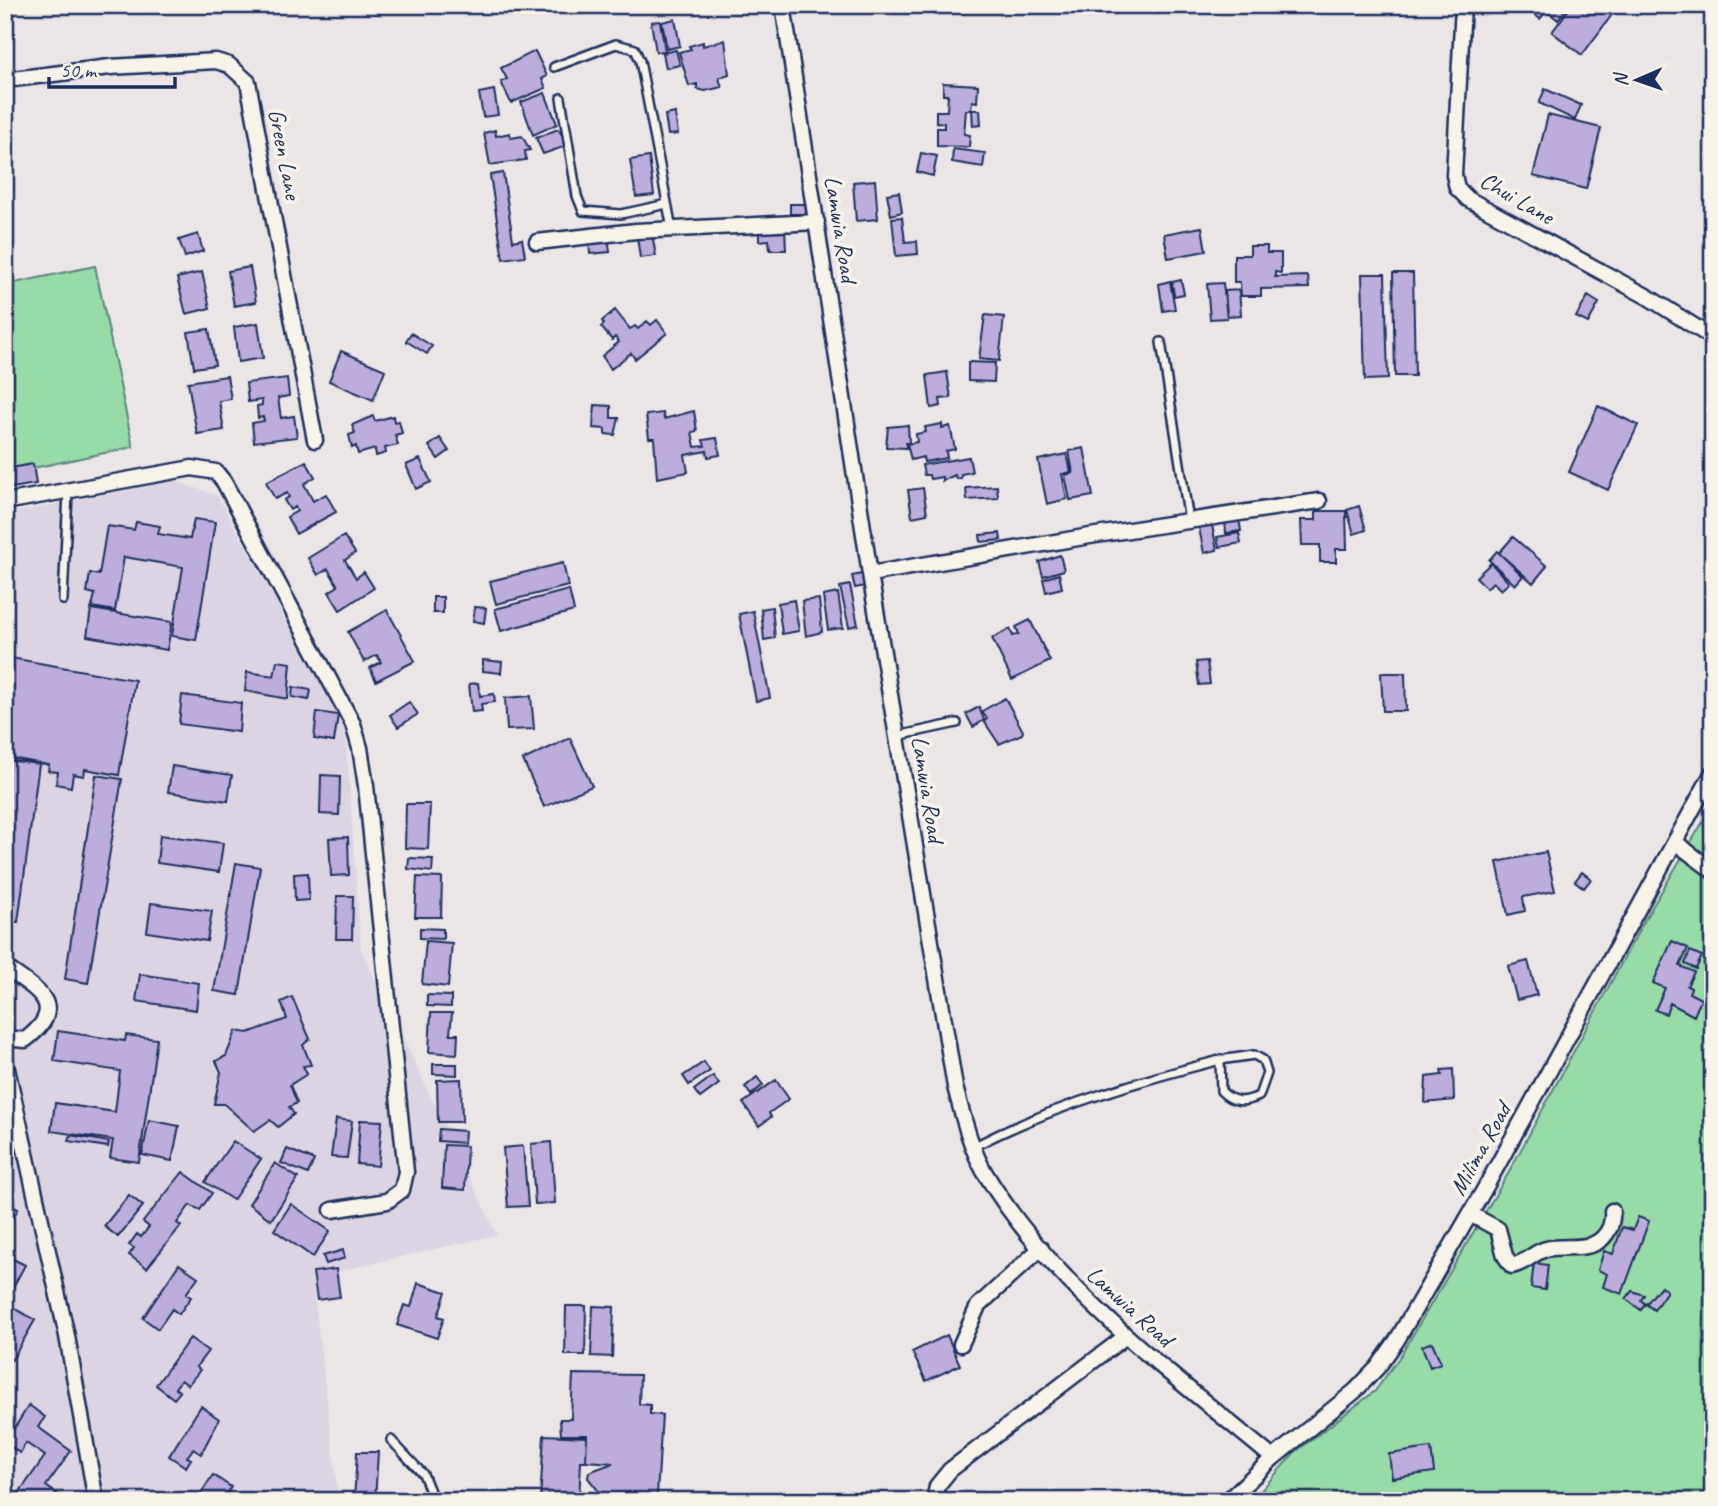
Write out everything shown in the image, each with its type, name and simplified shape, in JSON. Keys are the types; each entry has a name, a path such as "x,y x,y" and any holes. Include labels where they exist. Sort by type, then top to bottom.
{"street":[{"name":"Lamwia Road","path":"783,5 870,574 955,1087 973,1147 984,1171 1059,1271 1126,1336 1273,1458"},
{"name":"Chui Lane","path":"1464,5 1454,175 1457,188 1468,199 1648,297 1713,338"},
{"name":"Green Lane","path":"5,80 110,67 216,61 229,65 248,82 315,440"},
{"path":"537,242 672,229 817,222"},
{"path":"5,502 192,468 216,472 224,482 352,724 360,748 366,786 406,1171 402,1190 387,1201 332,1210"},
{"path":"870,574 1319,501"},
{"name":"Milima Road","path":"1227,1501 1273,1458 1355,1391 1378,1367 1470,1214 1713,772"},
{"path":"1675,842 1713,871"},
{"path":"5,967 41,993 47,1002 47,1016 40,1029 25,1040 5,1038"},
{"path":"5,1060 67,1336 96,1501"},
{"path":"1470,1214 1498,1229 1505,1256 1512,1266 1524,1264 1544,1249 1597,1244 1606,1236 1614,1218 1612,1211"},
{"path":"961,1343 978,1306 1041,1248"},
{"path":"934,1501 937,1486 950,1470 1126,1336"}],"lane":[{"path":"554,67 616,44 635,49 640,61 672,229"},
{"path":"561,99 577,196 583,211 621,215 667,204"},
{"path":"1161,342 1189,521"},
{"path":"63,600 68,492"},
{"path":"897,736 957,723"},
{"path":"973,1147 1037,1119 1175,1071 1220,1060 1254,1055 1263,1060 1267,1073 1259,1096 1248,1101 1227,1097 1221,1091 1220,1060"},
{"path":"391,1440 423,1474 434,1501"}],"shaded area":[{"path":"175,481 217,495 345,723 361,950 497,1235 312,1277 339,1501 5,1501 5,514"}],"green space":[{"path":"95,266 133,447 5,474 5,285"},
{"path":"1713,805 1713,1501 1252,1501 1294,1453 1375,1391 1401,1355 1509,1172 1645,919"}],"building":[{"path":"1529,5 1569,5 1558,20 1547,11 1540,19 1526,8"},
{"path":"1572,5 1605,5 1614,12 1582,55 1552,32"},
{"path":"675,19 680,46 667,49 662,22"},
{"path":"660,21 665,51 656,52 651,22"},
{"path":"725,40 729,74 719,78 722,87 705,91 697,89 697,84 689,86 679,52 703,42 703,46"},
{"path":"676,50 680,65 666,68 663,53"},
{"path":"535,51 547,76 542,79 546,88 511,103 501,82 507,79 501,68"},
{"path":"943,83 978,85 977,102 972,101 971,110 966,110 964,134 970,135 969,147 937,146 937,128 944,128 944,123 936,122 936,111 947,111 948,95 943,95"},
{"path":"1545,89 1581,105 1575,120 1539,103"},
{"path":"494,90 498,115 483,117 479,93"},
{"path":"545,93 557,124 533,135 521,102"},
{"path":"972,110 980,110 981,125 973,126"},
{"path":"675,113 678,134 668,135 665,115"},
{"path":"1548,115 1601,128 1586,189 1533,176"},
{"path":"558,129 569,145 543,154 536,138"},
{"path":"495,130 496,136 510,133 511,138 522,136 530,150 525,151 526,160 490,165 484,133"},
{"path":"953,149 985,153 983,167 952,162"},
{"path":"921,153 937,156 933,176 917,172"},
{"path":"649,157 654,195 636,197 630,160"},
{"path":"503,173 513,241 522,239 525,256 503,259 490,175"},
{"path":"875,180 878,219 856,221 853,182"},
{"path":"899,192 902,212 891,215 887,194"},
{"path":"790,204 808,204 808,214 790,214"},
{"path":"902,217 905,242 917,241 918,254 896,256 892,218"},
{"path":"785,227 786,250 770,250 769,240 759,241 759,228"},
{"path":"1202,227 1206,251 1168,258 1164,234"},
{"path":"198,234 203,251 185,257 179,240"},
{"path":"652,234 656,256 640,258 637,237"},
{"path":"608,236 610,252 590,254 589,238"},
{"path":"1250,246 1267,246 1267,253 1281,253 1281,273 1275,272 1275,277 1308,276 1309,288 1261,289 1261,296 1241,296 1240,282 1234,282 1234,255 1250,255"},
{"path":"250,267 256,302 234,306 228,271"},
{"path":"202,272 210,308 186,314 177,278"},
{"path":"1393,273 1413,273 1415,376 1395,376"},
{"path":"1362,274 1385,274 1388,379 1365,380"},
{"path":"1181,280 1184,294 1174,296 1172,282"},
{"path":"1170,281 1175,309 1163,311 1159,284"},
{"path":"1223,283 1227,318 1210,319 1207,284"},
{"path":"1239,290 1241,315 1227,316 1225,291"},
{"path":"1588,296 1599,303 1588,323 1576,317"},
{"path":"615,310 630,329 635,326 638,329 647,321 651,325 657,320 667,333 635,359 631,353 611,369 602,356 619,342 615,337 612,340 601,327 604,324 602,321"},
{"path":"985,315 1004,317 999,361 979,359"},
{"path":"258,323 263,358 238,362 234,327"},
{"path":"209,329 215,365 194,368 188,332"},
{"path":"411,333 432,346 427,354 406,341"},
{"path":"341,351 385,370 373,400 329,381"},
{"path":"968,362 995,363 994,382 968,381"},
{"path":"947,372 951,398 940,399 941,406 931,408 927,375"},
{"path":"227,376 231,399 219,401 224,430 197,434 188,382"},
{"path":"287,378 289,396 278,398 281,418 294,416 297,437 254,442 252,423 264,421 263,417 258,418 257,406 262,405 262,400 248,402 246,383"},
{"path":"595,405 611,406 611,418 619,418 615,435 605,434 605,429 593,428"},
{"path":"1598,406 1638,425 1608,490 1569,472"},
{"path":"694,411 697,431 692,432 695,447 705,446 703,440 717,438 720,455 708,457 707,451 685,455 688,472 657,478 654,438 649,438 646,415 663,413 664,419"},
{"path":"373,416 375,421 393,416 394,422 399,421 402,433 395,435 398,445 385,448 386,453 376,456 375,449 358,454 356,446 352,448 349,435 355,433 352,425"},
{"path":"942,424 942,428 950,426 955,449 946,451 947,458 924,462 923,457 911,460 907,444 917,442 916,434 926,432 925,427"},
{"path":"908,425 909,443 906,443 906,448 886,447 888,427"},
{"path":"440,438 449,451 438,459 429,446"},
{"path":"1084,448 1093,496 1070,500 1065,475 1073,473 1069,451"},
{"path":"1067,454 1071,472 1062,474 1067,499 1047,504 1038,460"},
{"path":"969,457 972,472 961,474 961,478 956,479 955,475 942,481 942,477 930,479 929,475 924,475 922,465"},
{"path":"420,459 431,482 416,489 406,465"},
{"path":"306,461 315,477 304,484 313,501 326,494 336,512 296,534 287,517 297,511 295,507 290,510 284,500 289,497 287,493 275,499 266,482"},
{"path":"33,464 36,484 5,489 5,469"},
{"path":"997,486 998,498 967,500 966,488"},
{"path":"923,488 927,514 912,517 908,490"},
{"path":"1359,506 1366,530 1354,534 1347,510"},
{"path":"1316,511 1346,511 1347,549 1336,549 1336,562 1320,562 1320,545 1302,545 1301,520 1316,520"},
{"path":"194,519 215,522 196,640 172,636 183,567 124,557 115,611 92,607 95,594 87,592 90,573 99,575 107,526 134,530 136,522 160,526 158,534 190,539"},
{"path":"1239,519 1241,531 1226,533 1225,521"},
{"path":"1211,520 1217,550 1204,553 1198,523"},
{"path":"1000,533 1001,540 981,542 980,535"},
{"path":"1239,533 1241,543 1219,547 1217,537"},
{"path":"344,536 355,553 345,560 356,578 364,572 374,588 340,610 329,592 338,586 328,569 318,575 308,558"},
{"path":"1513,537 1547,566 1533,583 1499,553"},
{"path":"1497,551 1523,576 1515,585 1489,560"},
{"path":"1060,555 1064,570 1043,576 1039,562"},
{"path":"563,563 568,586 496,604 490,581"},
{"path":"1491,563 1509,583 1501,590 1493,582 1487,588 1476,577"},
{"path":"862,574 865,586 855,588 852,576"},
{"path":"1059,574 1062,588 1046,592 1043,579"},
{"path":"850,585 858,625 849,627 840,587"},
{"path":"569,590 574,611 501,631 495,609"},
{"path":"838,593 843,628 828,630 823,596"},
{"path":"433,597 443,597 443,613 433,613"},
{"path":"819,599 822,632 806,636 802,601"},
{"path":"794,600 799,631 782,634 778,603"},
{"path":"475,607 486,608 484,623 473,621"},
{"path":"772,607 775,638 764,640 761,609"},
{"path":"91,609 172,622 167,650 87,636"},
{"path":"387,610 415,661 376,681 370,668 381,662 377,655 364,662 348,632"},
{"path":"753,611 770,698 756,701 739,614"},
{"path":"1030,620 1050,661 1012,680 992,638 1010,629 1013,636 1019,634 1016,627"},
{"path":"11,658 135,680 119,775 85,769 84,776 73,774 71,787 56,784 58,772 48,771 49,765 6,757 5,692"},
{"path":"483,660 502,662 501,673 483,671"},
{"path":"277,661 291,663 288,699 245,691 247,672 274,676"},
{"path":"1207,661 1210,684 1199,685 1196,662"},
{"path":"1381,673 1405,673 1406,711 1383,711"},
{"path":"478,683 480,696 494,694 495,702 481,704 482,711 472,712 469,684"},
{"path":"293,687 311,690 309,700 292,697"},
{"path":"182,695 241,703 239,732 179,724"},
{"path":"531,696 534,729 507,730 505,698"},
{"path":"1005,698 1023,731 1022,734 999,744 984,721 987,719 982,711"},
{"path":"409,702 418,714 398,727 390,715"},
{"path":"979,707 984,720 973,727 966,714"},
{"path":"317,712 338,715 334,742 314,739"},
{"path":"570,738 592,786 544,807 523,760"},
{"path":"6,760 39,764 18,922 5,920"},
{"path":"172,766 232,775 228,801 168,792"},
{"path":"96,775 122,779 88,983 65,979"},
{"path":"321,775 340,776 339,815 320,814"},
{"path":"406,804 430,804 428,849 405,848"},
{"path":"160,835 223,843 219,872 157,863"},
{"path":"348,837 349,875 331,876 329,838"},
{"path":"1546,852 1555,891 1523,897 1525,911 1508,915 1497,862"},
{"path":"409,858 433,859 432,872 408,869"},
{"path":"236,863 260,867 239,995 214,991"},
{"path":"1582,872 1591,879 1584,888 1575,881"},
{"path":"308,873 309,900 295,901 294,874"},
{"path":"417,877 442,878 441,917 415,917"},
{"path":"337,896 353,896 352,939 336,939"},
{"path":"151,903 212,911 207,941 147,932"},
{"path":"420,928 443,929 443,939 420,938"},
{"path":"426,941 452,943 448,987 422,984"},
{"path":"1672,941 1688,948 1680,966 1694,972 1687,986 1691,988 1689,993 1701,999 1694,1016 1670,1003 1666,1014 1655,1010 1665,988 1653,983"},
{"path":"1690,951 1702,956 1696,969 1685,964"},
{"path":"1528,961 1537,995 1517,1000 1508,966"},
{"path":"140,974 199,983 196,1010 136,1001"},
{"path":"427,995 451,996 451,1007 427,1006"},
{"path":"292,997 310,1039 303,1045 311,1065 303,1066 307,1074 290,1085 297,1103 289,1107 294,1114 278,1127 270,1120 254,1131 224,1104 214,1104 221,1072 216,1061 226,1056 236,1031 248,1033 287,1019 281,1002"},
{"path":"431,1013 452,1013 450,1034 458,1034 457,1054 429,1052"},
{"path":"58,1031 125,1041 126,1035 157,1039 139,1162 110,1158 113,1140 51,1131 55,1103 115,1112 120,1071 54,1061"},
{"path":"704,1062 710,1071 689,1085 683,1076"},
{"path":"433,1064 457,1064 457,1075 433,1074"},
{"path":"1453,1069 1454,1100 1425,1103 1426,1077 1442,1075 1441,1070"},
{"path":"713,1076 719,1084 700,1098 694,1090"},
{"path":"757,1077 763,1085 751,1095 745,1087"},
{"path":"461,1079 462,1122 438,1122 437,1080"},
{"path":"776,1080 789,1099 769,1113 771,1117 759,1126 743,1103"},
{"path":"336,1119 352,1121 347,1158 331,1157"},
{"path":"149,1120 179,1126 172,1161 142,1155"},
{"path":"360,1120 382,1121 378,1166 357,1164"},
{"path":"439,1129 465,1131 464,1143 438,1141"},
{"path":"70,1135 109,1142 108,1147 69,1141"},
{"path":"233,1141 261,1159 233,1200 205,1182"},
{"path":"551,1142 555,1203 535,1204 531,1144"},
{"path":"444,1145 467,1146 465,1190 442,1188"},
{"path":"523,1146 528,1206 508,1207 503,1148"},
{"path":"287,1149 314,1160 308,1174 281,1163"},
{"path":"275,1163 298,1178 271,1220 249,1204"},
{"path":"183,1172 212,1193 200,1210 190,1205 177,1223 181,1226 147,1268 129,1255 134,1248 129,1245 137,1234 141,1237 149,1227 143,1222"},
{"path":"129,1195 143,1206 118,1237 104,1226"},
{"path":"5,1202 18,1209 5,1233"},
{"path":"291,1204 330,1231 313,1257 274,1230"},
{"path":"1638,1217 1649,1221 1622,1294 1603,1287 1607,1274 1598,1270 1604,1251 1613,1254 1622,1227 1633,1230"},
{"path":"343,1250 345,1258 326,1264 323,1256"},
{"path":"5,1255 25,1265 5,1302"},
{"path":"1534,1263 1548,1265 1545,1290 1531,1288"},
{"path":"179,1264 198,1277 186,1294 191,1297 179,1314 172,1309 158,1329 143,1318"},
{"path":"336,1269 340,1297 317,1300 313,1272"},
{"path":"418,1283 446,1292 438,1316 444,1318 437,1338 397,1325 404,1305 411,1307"},
{"path":"1661,1286 1667,1291 1654,1310 1646,1304"},
{"path":"1632,1291 1644,1295 1641,1300 1645,1304 1641,1310 1626,1299"},
{"path":"566,1306 586,1306 585,1355 565,1355"},
{"path":"593,1306 614,1307 612,1357 591,1356"},
{"path":"12,1307 35,1320 12,1360 5,1356 5,1319"},
{"path":"947,1335 960,1365 926,1381 912,1352"},
{"path":"190,1338 208,1351 196,1367 200,1370 188,1385 181,1380 175,1388 180,1392 174,1399 156,1385"},
{"path":"1432,1342 1441,1363 1430,1367 1422,1346"},
{"path":"573,1374 640,1375 639,1404 650,1405 650,1414 662,1415 657,1495 601,1494 588,1478 589,1472 613,1463 586,1461 587,1435 561,1435 560,1419 571,1419"},
{"path":"29,1405 45,1417 38,1427 71,1451 46,1486 67,1501 14,1500 45,1456 26,1443 20,1453 5,1443"},
{"path":"201,1406 219,1419 201,1454 193,1449 187,1457 191,1459 186,1467 169,1456"},
{"path":"544,1435 587,1437 586,1461 581,1461 579,1501 540,1501"},
{"path":"1431,1448 1434,1472 1392,1478 1389,1454"},
{"path":"357,1452 378,1452 375,1501 354,1501"},
{"path":"213,1475 231,1487 222,1501 196,1501"}]}
